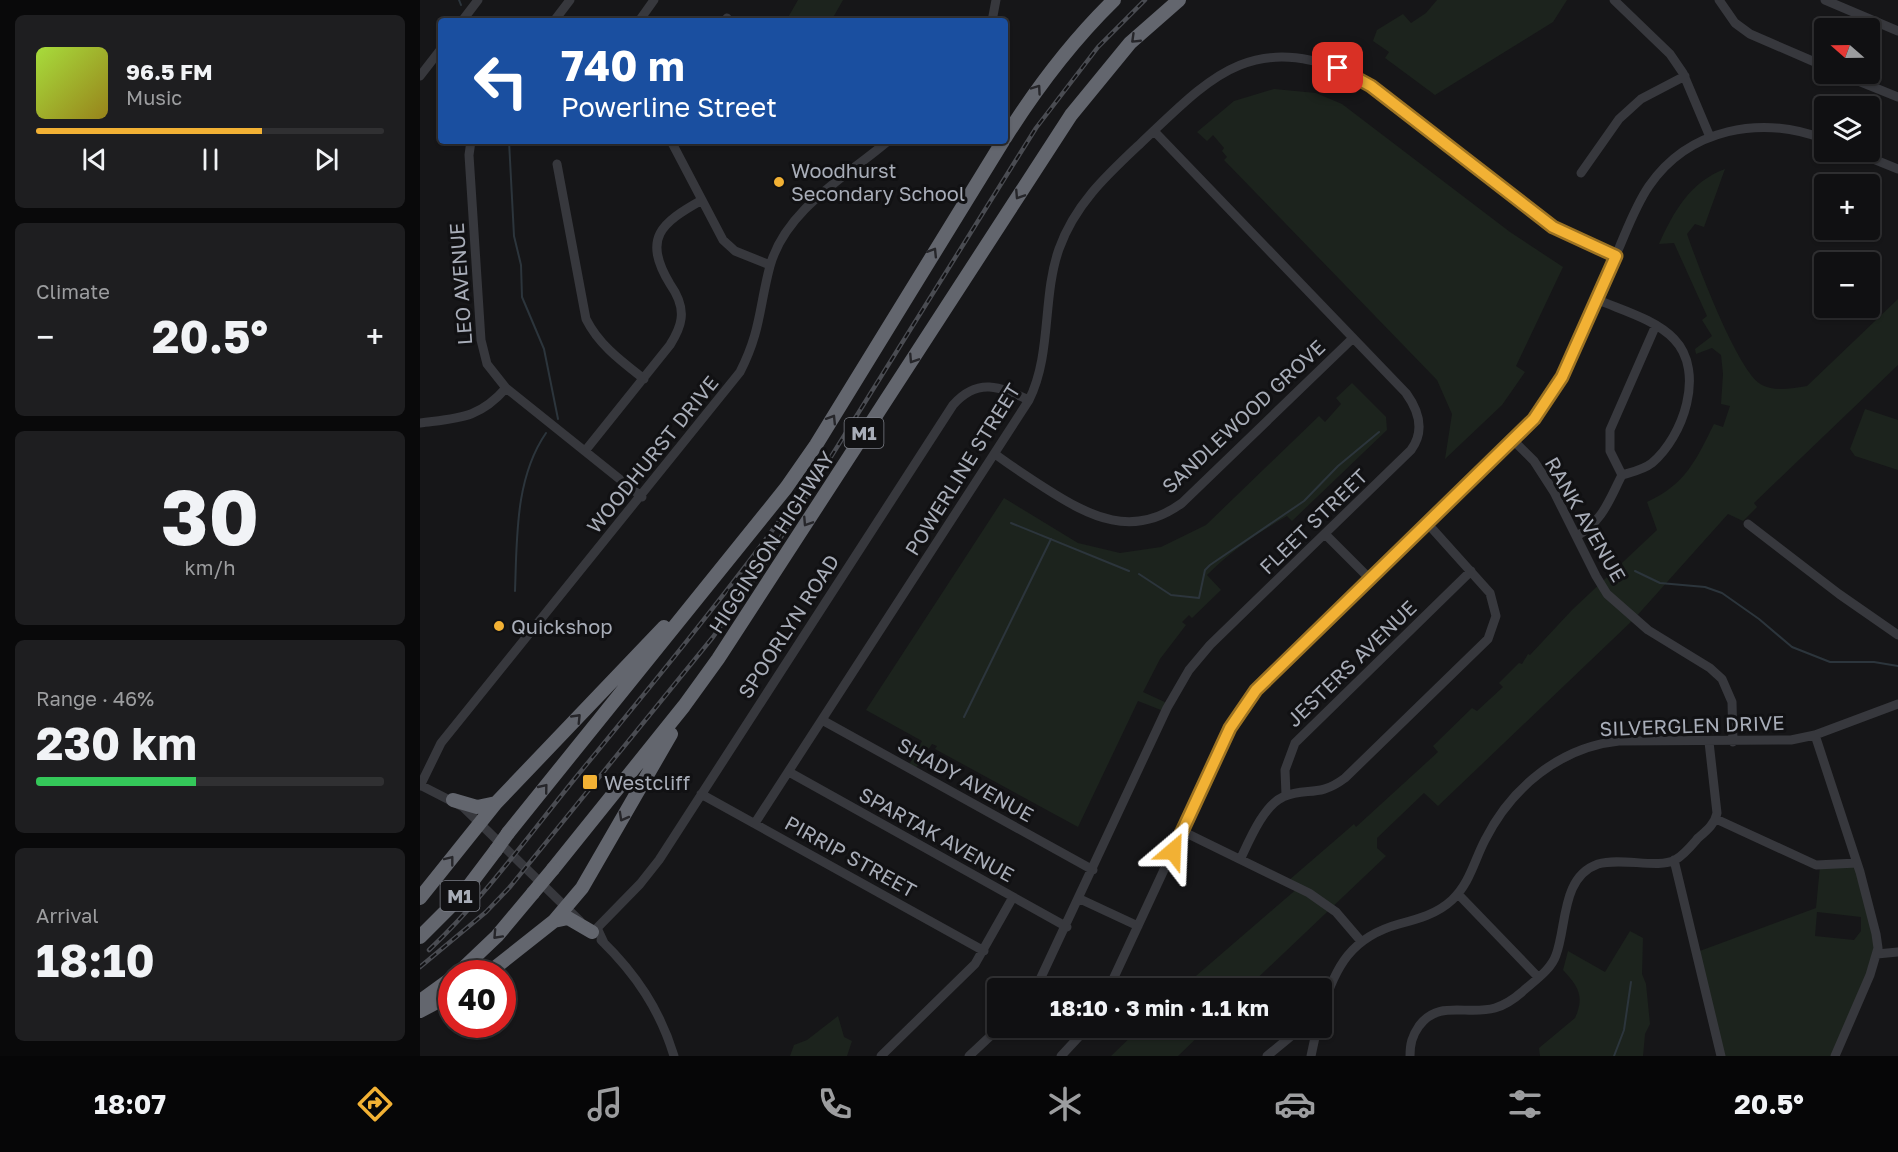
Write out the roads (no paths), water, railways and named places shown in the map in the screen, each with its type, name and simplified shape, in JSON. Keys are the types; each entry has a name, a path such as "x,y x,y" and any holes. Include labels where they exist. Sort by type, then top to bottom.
{"highway":[{"name":"HIGGINSON HIGHWAY","path":"1008,133 1036,89 1068,48 1113,0"},
{"name":"HIGGINSON HIGHWAY","path":"472,960 497,936 533,893 684,706 718,659 1071,115 1130,43 1179,0"},
{"name":"HIGGINSON HIGHWAY","path":"420,937 462,895 508,833 726,562 759,525 816,445 1001,144"},
{"path":"420,898 496,803 726,562"},
{"path":"505,960 554,921 587,880 648,772 718,659"},
{"path":"453,800 477,807 496,803"},
{"path":"554,921 568,918 595,930"},
{"path":"420,1001 438,988"},
{"path":"420,1011 438,1001"}],"street":[{"path":"464,18 478,0"},
{"path":"556,18 570,0"},
{"path":"641,18 654,0"},
{"path":"993,18 996,0"},
{"path":"1614,0 1670,54 1685,76 1710,137"},
{"path":"1719,0 1735,23 1750,34 1814,62"},
{"path":"1825,0 1898,31"},
{"path":"420,76 438,53"},
{"name":"POWERLINE STREET","path":"755,823 1029,400 1039,374 1054,266 1069,226 1090,192 1203,84 1233,68 1280,57 1317,61 1351,73 1553,227 1616,256"},
{"path":"420,58 429,65"},
{"path":"1581,173 1619,119 1641,99 1685,76"},
{"path":"1866,84 1898,97"},
{"path":"1113,978 1230,728 1246,702 1534,419 1562,377 1649,186 1677,156 1710,137 1752,126 1790,128 1814,136"},
{"name":"FLEET STREET","path":"1041,978 1067,927 1167,708 1189,670 1210,645 1326,535 1411,450 1419,429 1414,403 1154,131"},
{"name":"LEO AVENUE","path":"471,144 469,155 481,340 487,364 506,388 642,497"},
{"path":"673,144 730,248 741,255 771,265"},
{"name":"WOODHURST DRIVE","path":"420,785 441,743 642,497 740,372 759,328 771,265 786,234 811,204 884,144"},
{"path":"1880,161 1898,168"},
{"path":"557,164 586,319 610,353 644,379"},
{"path":"585,451 670,345 681,320 681,307 656,252 657,241 661,230 674,216 702,200"},
{"path":"1577,536 1591,527 1604,513 1622,475 1650,465 1659,456 1672,438 1686,404 1689,389 1688,360 1673,338 1656,325 1596,299"},
{"path":"1622,475 1610,451 1610,430 1656,325"},
{"name":"SANDLEWOOD GROVE","path":"995,454 1067,502 1095,516 1126,521 1154,517 1182,502 1353,338"},
{"name":"SPOORLYN ROAD","path":"595,930 651,872 953,405 972,390 990,387 998,387 1029,400"},
{"path":"420,423 477,413 494,402 506,388"},
{"name":"RANK AVENUE","path":"1514,441 1534,461 1577,536 1596,576 1620,606 1648,630 1710,668 1722,679 1732,702 1734,742"},
{"path":"1241,858 1260,821 1278,799 1286,795 1326,790 1345,778 1483,645 1492,630 1495,606 1490,593 1428,524"},
{"path":"1748,524 1839,594 1898,635"},
{"path":"1326,535 1370,579"},
{"name":"JESTERS AVENUE","path":"1286,795 1285,770 1295,743 1472,571"},
{"name":"SILVERGLEN DRIVE","path":"1332,988 1344,961 1360,940 1376,931 1428,915 1445,906 1458,894 1472,872 1488,835 1503,812 1532,780 1555,761 1593,745 1612,742 1791,740 1815,735 1898,704"},
{"name":"SHADY AVENUE","path":"822,720 1093,870"},
{"path":"1815,735 1857,863 1876,934 1877,954 1835,1056"},
{"path":"1709,741 1716,819"},
{"name":"SPARTAK AVENUE","path":"789,772 1067,927"},
{"path":"420,785 453,800 479,822 625,960 661,1020 674,1056"},
{"name":"PIRRIP STREET","path":"701,794 984,951"},
{"path":"1716,819 1816,865 1857,863"},
{"path":"1410,1056 1410,1046 1415,1033 1432,1013 1444,1009 1494,1008 1513,999 1538,977 1556,955 1571,892 1588,869 1613,861 1674,860 1716,819"},
{"path":"1182,831 1309,892 1336,912 1360,940"},
{"path":"1674,860 1721,1056"},
{"path":"1458,894 1538,977"},
{"path":"882,1056 962,978 984,951 1013,897"},
{"path":"1080,899 1138,926"},
{"path":"595,930 634,975"},
{"path":"1877,954 1898,952"},
{"path":"969,1056 988,1038"},
{"path":"1061,1056 1078,1038"},
{"path":"1268,1056 1289,1038"},
{"path":"1311,1056 1315,1038"}],"waterway":[{"path":"459,0 461,5"},
{"path":"509,144 514,236 521,265 522,297 544,349 558,419"},
{"path":"1139,574 1171,595 1199,598 1205,570 1210,565 1304,501 1338,466 1379,432"},
{"path":"515,591 523,489 528,469 546,433"},
{"path":"1011,523 1129,571"},
{"path":"964,717 1051,539"},
{"path":"1635,571 1660,583 1705,587 1722,593 1759,619 1792,647 1830,662 1874,662 1898,666"},
{"path":"1614,1056 1624,1030 1631,982"}],"railway":[{"path":"420,967 486,912 509,888 713,637 761,569 1036,128 1098,47 1145,0"},
{"path":"429,950 506,866 687,640 794,501"}],"place":[{"name":"Woodhurst Secondary School","path":"779,182"},
{"name":"Quickshop","path":"499,626"},
{"name":"Westcliff","path":"590,782"}]}
